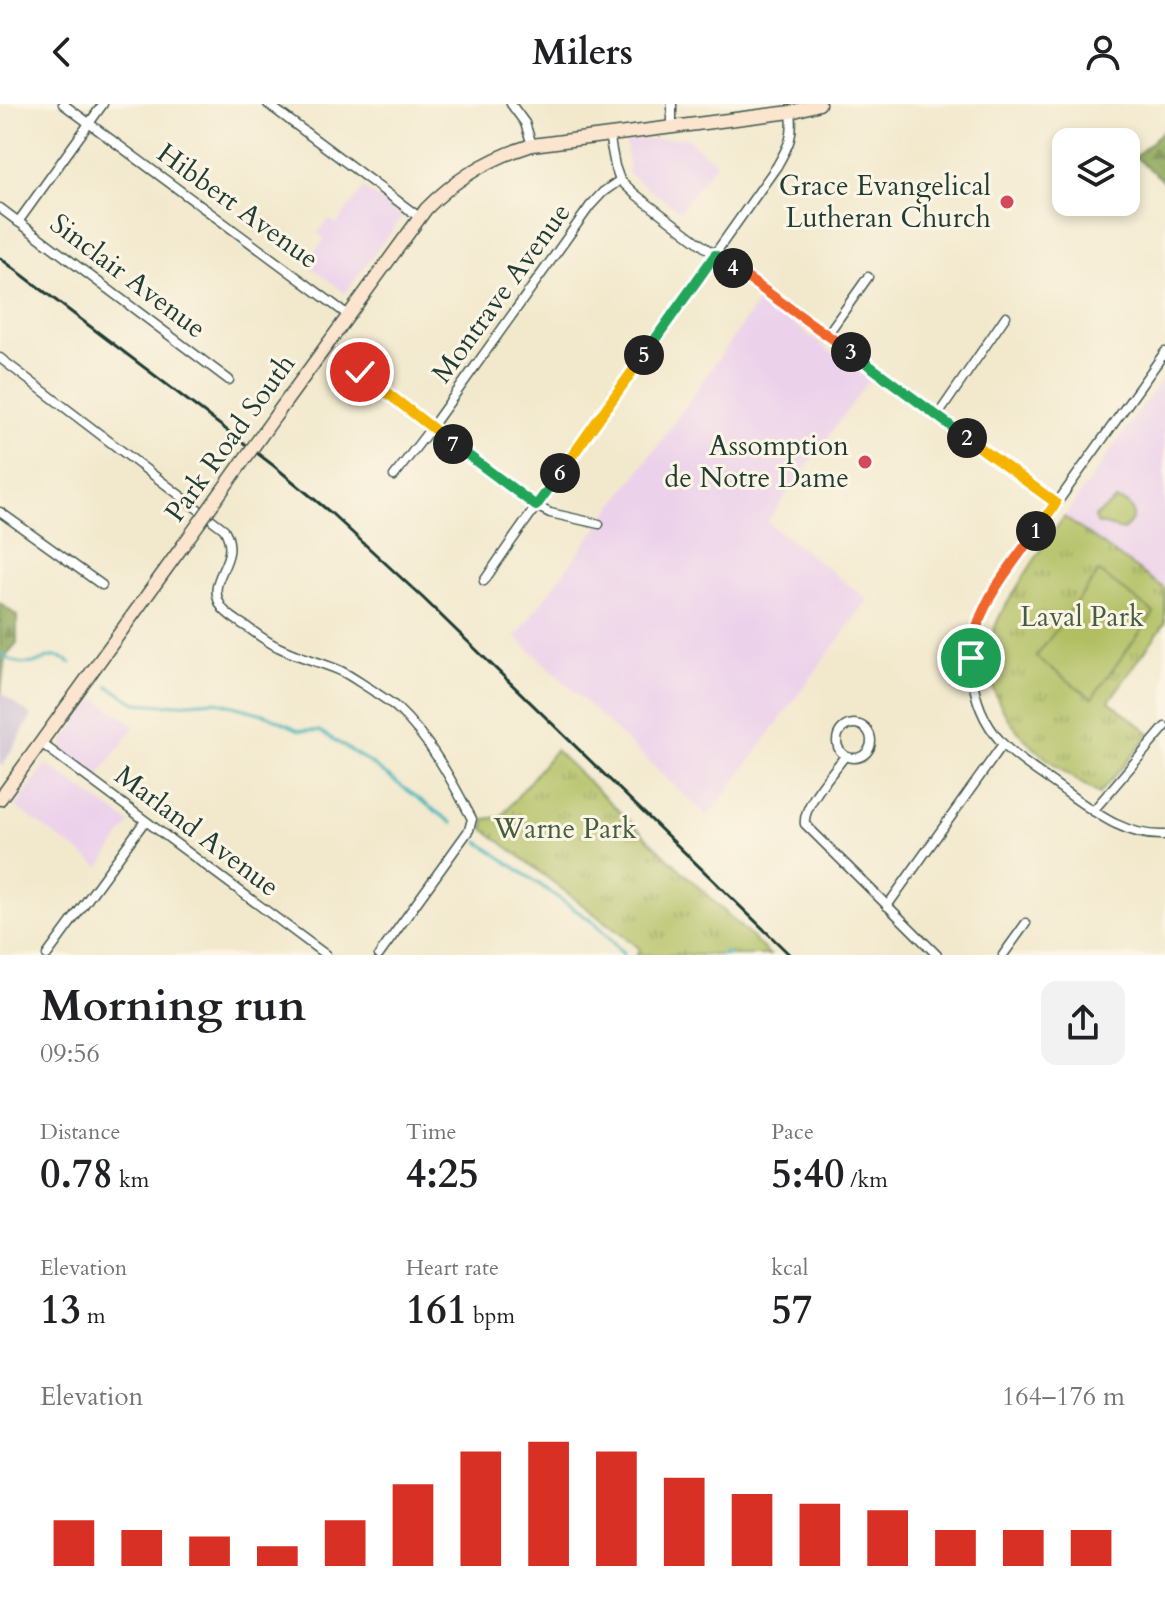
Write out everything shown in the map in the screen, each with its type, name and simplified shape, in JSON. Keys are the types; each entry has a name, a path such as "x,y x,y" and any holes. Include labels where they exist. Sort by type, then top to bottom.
{"main road":[{"name":"Park Road South","path":"0,799 419,217 439,195 489,161 532,145 791,112 819,104"}],"street":[{"name":"Hibbert Avenue","path":"63,104 348,315"},
{"path":"18,222 103,104"},
{"path":"268,104 419,217"},
{"path":"511,104 525,123 532,145"},
{"path":"672,104 672,127"},
{"path":"484,581 777,166 790,143 793,127 791,112"},
{"path":"609,135 620,180 643,201 1056,503"},
{"name":"Montrave Avenue","path":"394,476 590,206 620,180"},
{"name":"Sinclair Avenue","path":"0,208 229,380"},
{"path":"827,335 868,277"},
{"path":"938,415 1006,316"},
{"path":"1165,352 984,606 972,643 971,670 978,703 1003,744 1112,823 1154,836 1165,835"},
{"path":"0,358 218,523 229,537 231,547 227,564 217,581 217,595 227,613 275,646 343,672 396,707 439,758 472,819 469,830 379,955"},
{"path":"360,372 536,506 550,513 599,524"},
{"path":"0,512 102,585"},
{"path":"846,726 861,726 869,733 869,750 856,758 845,756 837,743 839,733 846,726"},
{"path":"1093,811 1165,727"},
{"name":"Marland Avenue","path":"41,743 326,955"},
{"path":"887,906 1003,744"},
{"path":"845,756 810,805 804,818 805,824 937,955"},
{"path":"47,955 145,821"},
{"path":"1003,955 1026,923"}],"shaded area":[{"path":"686,138 716,163 680,211 629,174 626,140"},
{"path":"364,188 402,217 345,293 305,262 325,239 318,233 328,220 337,224"},
{"path":"760,299 869,380 767,522 868,600 708,817 516,637 661,441"},
{"path":"1165,374 1165,589 1064,517"},
{"path":"0,692 32,716 2,766 0,765"},
{"path":"95,698 135,726 97,778 64,752 63,742"},
{"path":"46,764 130,823 100,867 16,807"}],"green space":[{"path":"1165,129 1165,182 1140,161 1140,152"},
{"path":"1116,500 1127,504 1133,512 1131,521 1123,530 1096,523 1094,517"},
{"name":"Laval Park","path":"1064,517 1165,589 1165,623 1109,701 1151,734 1099,794 1056,766 1018,731 994,689 989,665 992,638 1000,615"},
{"path":"1099,572 1154,613 1092,698 1036,657"},
{"path":"0,603 17,616 17,643 5,657 1,693 0,692"},
{"name":"Warne Park","path":"555,750 770,955 636,955 640,949 484,829 485,819 501,817"}],"waterway":[{"path":"0,653 23,664 55,657 71,663"},
{"path":"108,686 136,703 164,705 214,701 267,715 299,730 320,731 452,823"},
{"path":"479,842 594,923 624,955"},
{"path":"720,955 725,952 729,955"}],"railway":[{"path":"0,258 274,466 331,513 423,598 790,955"}],"place":[{"name":"Grace Evangelical Lutheran Church","path":"1007,202"},
{"name":"Assomption de Notre Dame","path":"865,462"}],"route":[{"path":"360,372 536,506 715,255 1056,503 984,606 975,630 971,658"}]}
